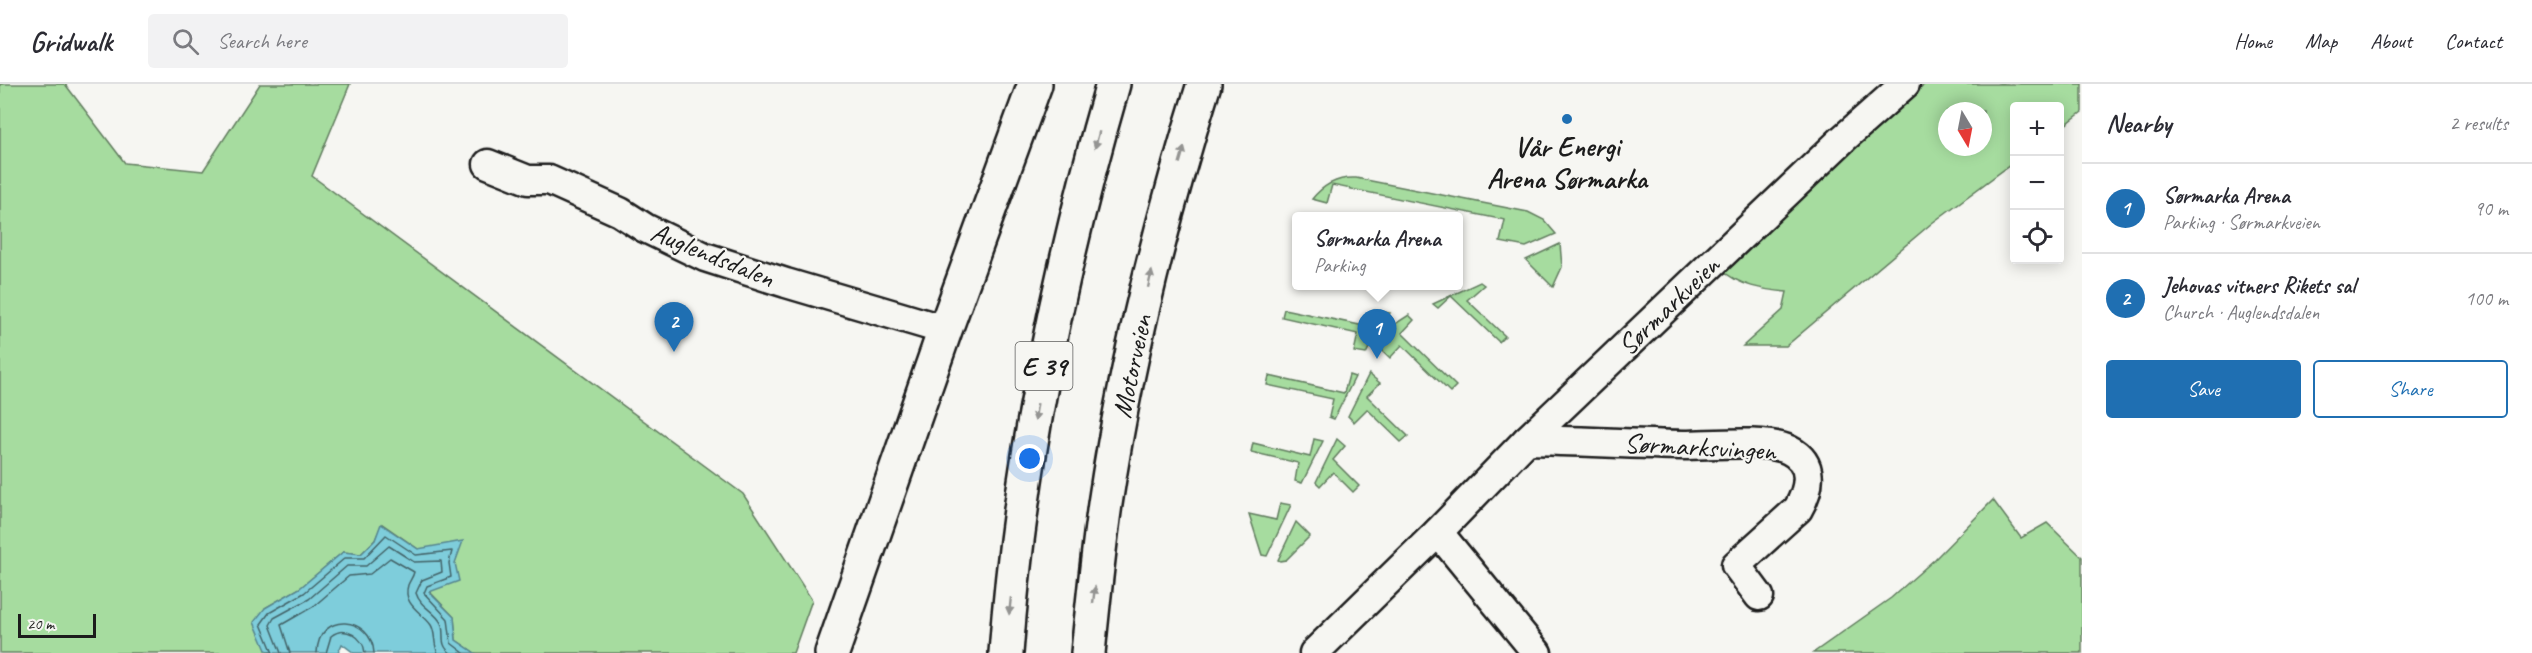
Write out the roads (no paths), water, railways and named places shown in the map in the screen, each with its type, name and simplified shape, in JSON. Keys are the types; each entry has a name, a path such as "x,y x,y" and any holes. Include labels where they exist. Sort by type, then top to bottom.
{"main road":[{"path":"832,653 945,330 1035,84"},
{"name":"E 39","path":"1006,653 1022,496 1040,384 1062,274 1113,84"},
{"name":"Motorveien","path":"1088,653 1105,504 1124,393 1166,212 1204,84"}],"street":[{"name":"Sørmarkveien","path":"1314,653 1438,532 1527,440 1836,146 1905,84"},
{"name":"Auglendsdalen","path":"488,164 528,180 549,180 620,212 645,228 705,257 945,330"},
{"name":"Sørmarksvingen","path":"1527,440 1768,445 1789,450 1806,466 1809,476 1803,499 1798,509 1736,565 1759,596"},
{"path":"1438,532 1537,653"}],"water":[{"path":"381,524 418,549 463,541 455,563 459,581 429,592 454,617 456,640 475,653 354,653 342,644 338,653 274,653 266,650 254,622 265,608 300,588 343,552 361,554 375,540"}],"place":[{"name":"Vår Energi Arena Sørmarka","path":"1567,119"},
{"name":"Jehovas vitners Rikets sal","path":"674,352"},
{"name":"Sørmarka Arena","path":"1377,359"}]}
